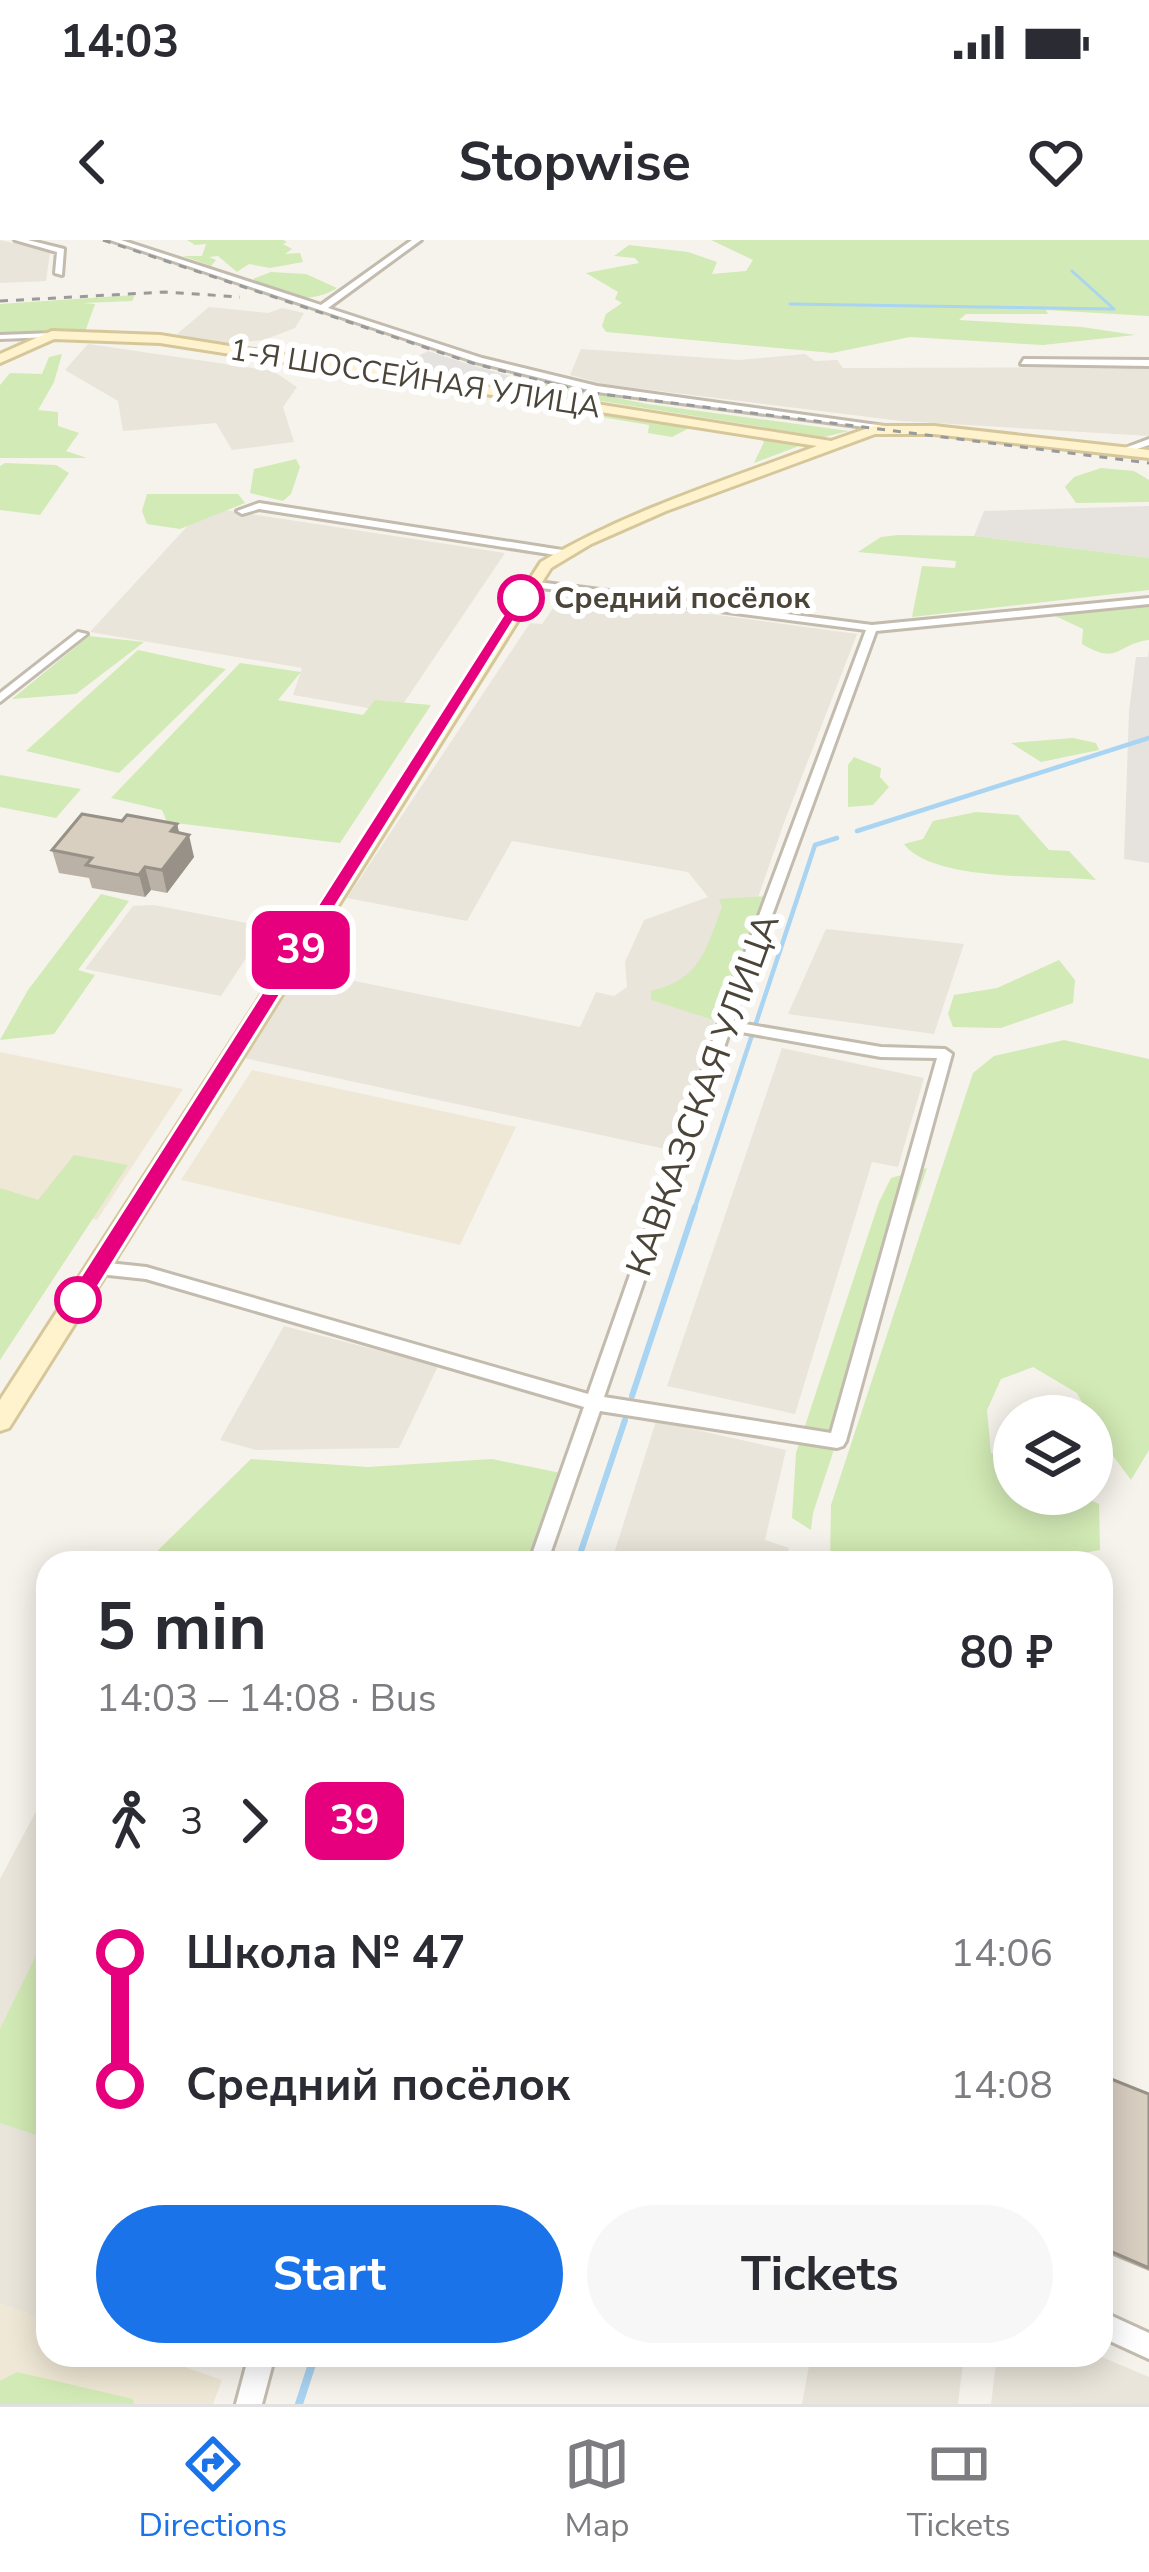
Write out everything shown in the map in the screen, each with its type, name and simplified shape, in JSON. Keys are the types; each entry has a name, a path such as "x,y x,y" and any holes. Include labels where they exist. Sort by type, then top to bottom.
{"street":[{"path":"19,240 62,251 58,273"},
{"path":"115,240 478,360 597,388 896,428 1149,454"},
{"path":"322,308 417,240"},
{"path":"0,359 52,335"},
{"name":"1-Я ШОССЕЙНАЯ УЛИЦА","path":"0,337 160,339 829,444"},
{"path":"1024,362 1149,363"},
{"path":"0,1421 530,584 562,553 661,508 829,444 896,428"},
{"path":"1122,451 1149,442"},
{"path":"242,511 259,506 562,553"},
{"path":"530,584 872,628 1149,601"},
{"name":"КАВКАЗСКАЯ УЛИЦА","path":"542,1551 872,628"},
{"path":"0,699 82,634"},
{"path":"99,1268 146,1273 595,1402 837,1441 945,1054 880,1052 732,1026"},
{"path":"1113,2330 1149,2346"},
{"path":"249,2404 259,2367"}],"shaded area":[{"path":"0,240 50,252 46,281 0,283"},
{"path":"209,307 268,313 282,308 304,313 295,328 264,340 220,344 177,334"},
{"path":"88,344 273,371 297,387 283,407 294,442 232,450 216,423 123,431 118,401 65,370"},
{"path":"581,349 739,360 805,354 815,361 837,360 843,368 1149,367 1149,436 901,421 603,384 570,375"},
{"path":"428,351 528,381 524,386 401,365"},
{"path":"1149,506 1149,558 974,536 984,511"},
{"path":"205,507 505,553 397,713 293,695 302,668 90,632"},
{"path":"563,594 857,634 785,820 670,1150 244,1058 301,970 580,1027 596,992 614,996 627,987 625,962 644,920 708,897 688,872 512,841 467,921 347,898 530,623 542,624"},
{"path":"1149,649 1149,863 1124,859 1129,711 1136,657 1148,657"},
{"path":"154,905 266,928 221,996 85,969 133,906"},
{"path":"826,929 964,944 934,1034 788,1014"},
{"path":"782,1048 924,1078 898,1167 872,1162 795,1414 667,1386"},
{"path":"0,1052 183,1089 97,1220 0,1198"},
{"path":"252,1070 516,1127 460,1245 181,1180"},
{"path":"284,1326 438,1366 399,1448 256,1450 220,1440"},
{"path":"656,1421 786,1450 765,1540 788,1551 615,1551"},
{"path":"36,1812 36,2316 0,2304 0,1879"},
{"path":"0,2304 36,2316 36,2367 185,2367 222,2380 213,2404 0,2404"},
{"path":"1113,2362 1149,2377 1149,2404 991,2404 996,2367 1113,2367"},
{"path":"809,2367 963,2367 958,2404 802,2404"}],"green space":[{"path":"187,240 283,240 292,249 285,254 300,253 303,262 270,268 249,264 237,272 218,256 209,257 216,260 211,266 183,256 202,256 206,244"},
{"path":"711,240 1149,240 1149,316 1046,310 1048,314 966,314 959,320 1135,335 1043,345 910,337 832,353 606,332 602,326 606,314 622,303 615,299 618,292 586,273 639,263 635,258 614,256 629,245 688,252 717,262 712,274 746,271 753,260"},
{"path":"271,272 306,274 337,288 305,298 273,291 253,279"},
{"path":"135,295 132,301 83,303 95,304 85,332 0,332 0,304"},
{"path":"62,354 54,382 38,410 58,412 58,426 79,433 66,451 87,458 0,458 0,385 10,373 42,374 49,357"},
{"path":"538,382 647,404 849,431 824,437 533,390"},
{"path":"569,406 788,441 799,446 754,463 764,442 760,438 691,427 672,437 648,433 649,425 565,411"},
{"path":"296,459 300,467 291,494 283,501 250,493 254,469"},
{"path":"56,465 69,473 40,515 0,510 0,466"},
{"path":"1101,468 1134,471 1149,480 1149,502 1076,503 1065,487 1074,477"},
{"path":"147,494 238,494 245,503 180,529 147,524 142,511"},
{"path":"974,536 1149,558 1149,590 912,617 922,566 955,568 956,561 858,552 881,537"},
{"path":"1149,604 1149,640 1111,653 1082,644 1083,629 1051,614"},
{"path":"89,636 144,642 76,694 12,699"},
{"path":"138,650 226,669 119,773 26,751"},
{"path":"240,663 301,672 278,700 363,715 375,700 431,705 340,843 167,822 162,810 111,798"},
{"path":"1073,738 1096,743 1099,750 1041,762 1011,743"},
{"path":"854,757 881,768 880,777 889,787 873,805 848,807 848,765"},
{"path":"0,775 81,789 56,818 0,807"},
{"path":"976,812 1018,815 1049,850 1069,851 1096,880 965,871 918,856 904,844 923,839 933,821"},
{"path":"101,894 129,901 78,970 95,975 54,1034 0,1040 28,990"},
{"path":"766,896 751,949 720,1022 651,1000 651,991 681,979 699,961 722,907 719,899"},
{"path":"1059,960 1075,980 1073,1003 1001,1028 953,1027 948,1014 954,995 997,988"},
{"path":"1064,1040 1149,1059 1149,1450 1131,1480 1113,1456 1113,1395 1078,1395 1033,1367 1001,1379 987,1410 993,1515 1099,1515 1100,1550 830,1551 831,1505 973,1073 994,1056"},
{"path":"74,1155 128,1165 0,1360 0,1188 38,1200"},
{"path":"927,1168 811,1530 792,1518 796,1453 879,1202 891,1178"},
{"path":"251,1459 368,1467 492,1459 561,1473 532,1551 157,1551"},
{"path":"36,1956 36,2135 0,2123 0,2029"},
{"path":"17,2372 133,2399 134,2404 0,2404 0,2381"}],"building":[{"path":"82,814 122,821 127,815 177,824 171,831 189,835 162,870 145,867 139,875 86,865 92,858 52,850"},
{"path":"1113,2080 1149,2094 1149,2268 1113,2252"}],"waterway":[{"path":"790,304 1114,309 1072,271"},
{"path":"857,831 1149,738"},
{"path":"694,1210 815,845 837,838"},
{"path":"632,1396 694,1210"},
{"path":"581,1551 625,1420"},
{"path":"299,2404 311,2367"}],"railway":[{"path":"103,240 472,363 585,392 1149,463"},
{"path":"0,301 165,292 240,297"}],"bus line":[{"name":"39","path":"78,1300 521,598"}],"place":[{"name":"Средний посёлок","path":"521,598"}]}
